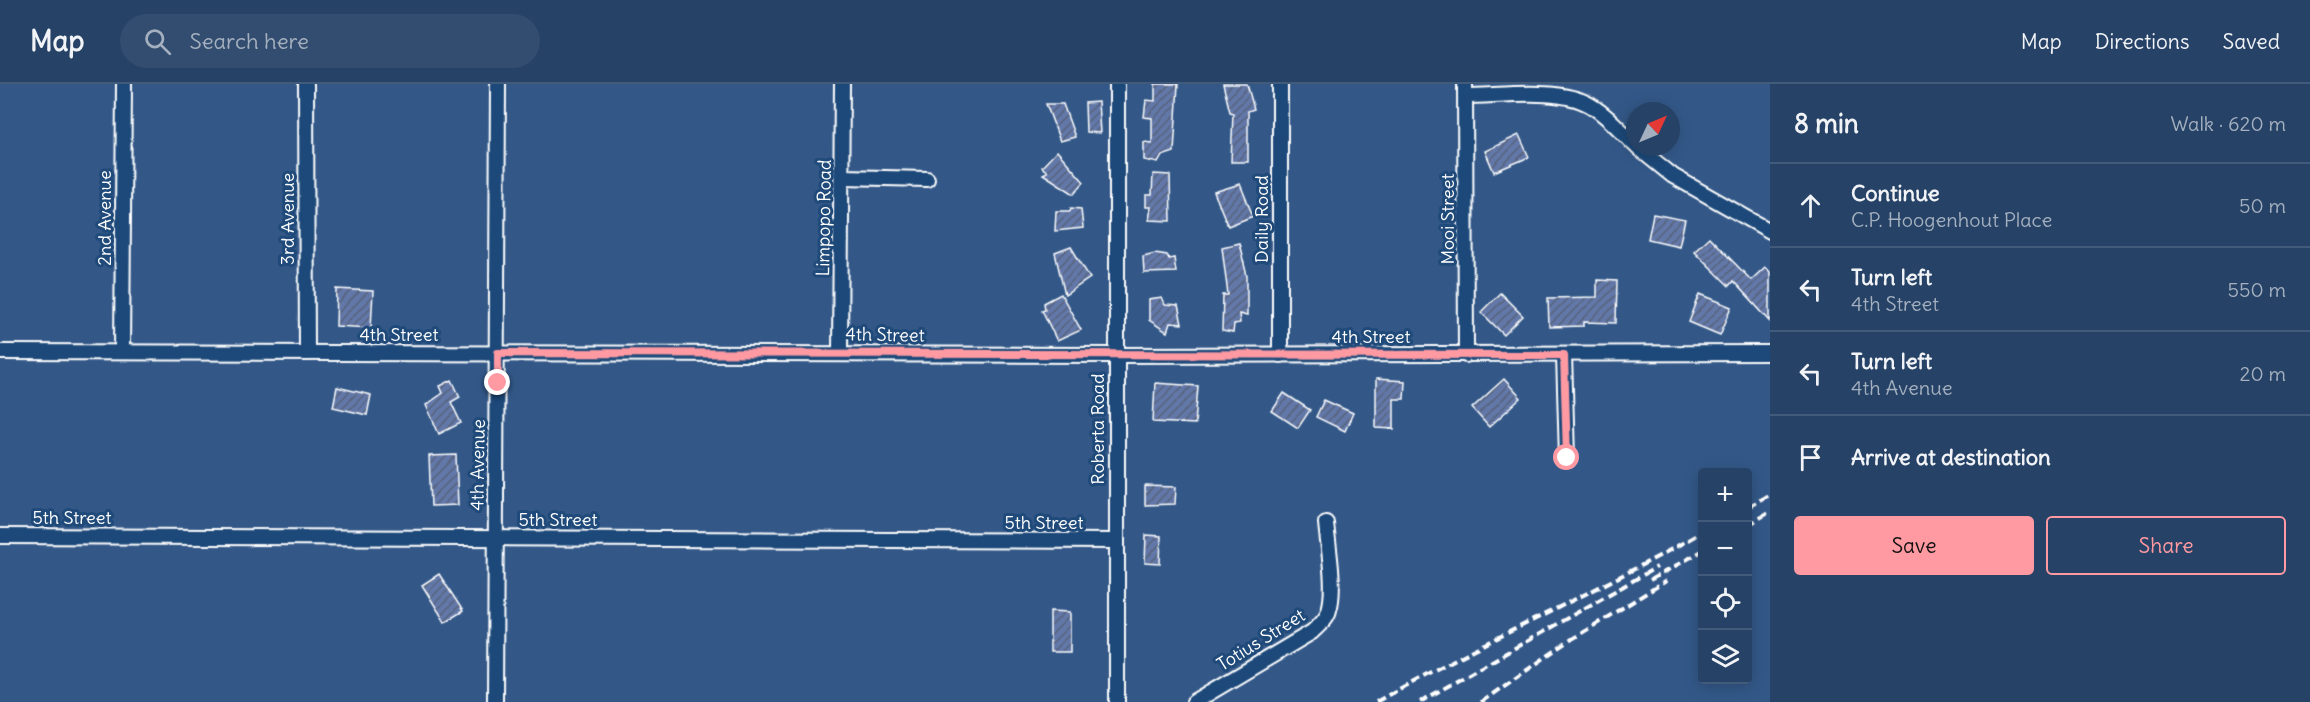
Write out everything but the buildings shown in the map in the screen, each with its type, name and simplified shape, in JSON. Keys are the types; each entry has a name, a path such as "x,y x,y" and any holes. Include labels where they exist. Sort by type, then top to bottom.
{"street":[{"name":"2nd Avenue","path":"122,351 124,84"},
{"name":"3rd Avenue","path":"306,84 307,353"},
{"name":"4th Avenue","path":"495,702 498,84"},
{"name":"Limpopo Road","path":"840,352 842,84"},
{"name":"Roberta Road","path":"1117,84 1115,541 1117,702"},
{"name":"Daily Road","path":"1280,84 1280,355"},
{"path":"1466,90 1560,95 1576,98 1604,115 1626,136"},
{"name":"Mooi Street","path":"1466,90 1466,355"},
{"path":"1648,156 1673,176 1770,231"},
{"path":"843,177 927,179"},
{"name":"4th Street","path":"0,352 840,352 1116,355 1770,353"},
{"path":"1564,355 1567,458"},
{"name":"Totius Street","path":"1194,702 1312,633 1323,621 1329,611 1332,597 1326,523"},
{"name":"5th Street","path":"0,536 1115,541"}],"railway":[{"path":"1752,505 1770,494"},
{"path":"1752,523 1770,512"},
{"path":"1376,702 1698,534"},
{"path":"1650,580 1698,553"},
{"path":"1420,702 1657,567"},
{"path":"1481,702 1572,639 1666,581"}],"route":[{"path":"498,383 498,353 1564,355 1567,458"}]}
